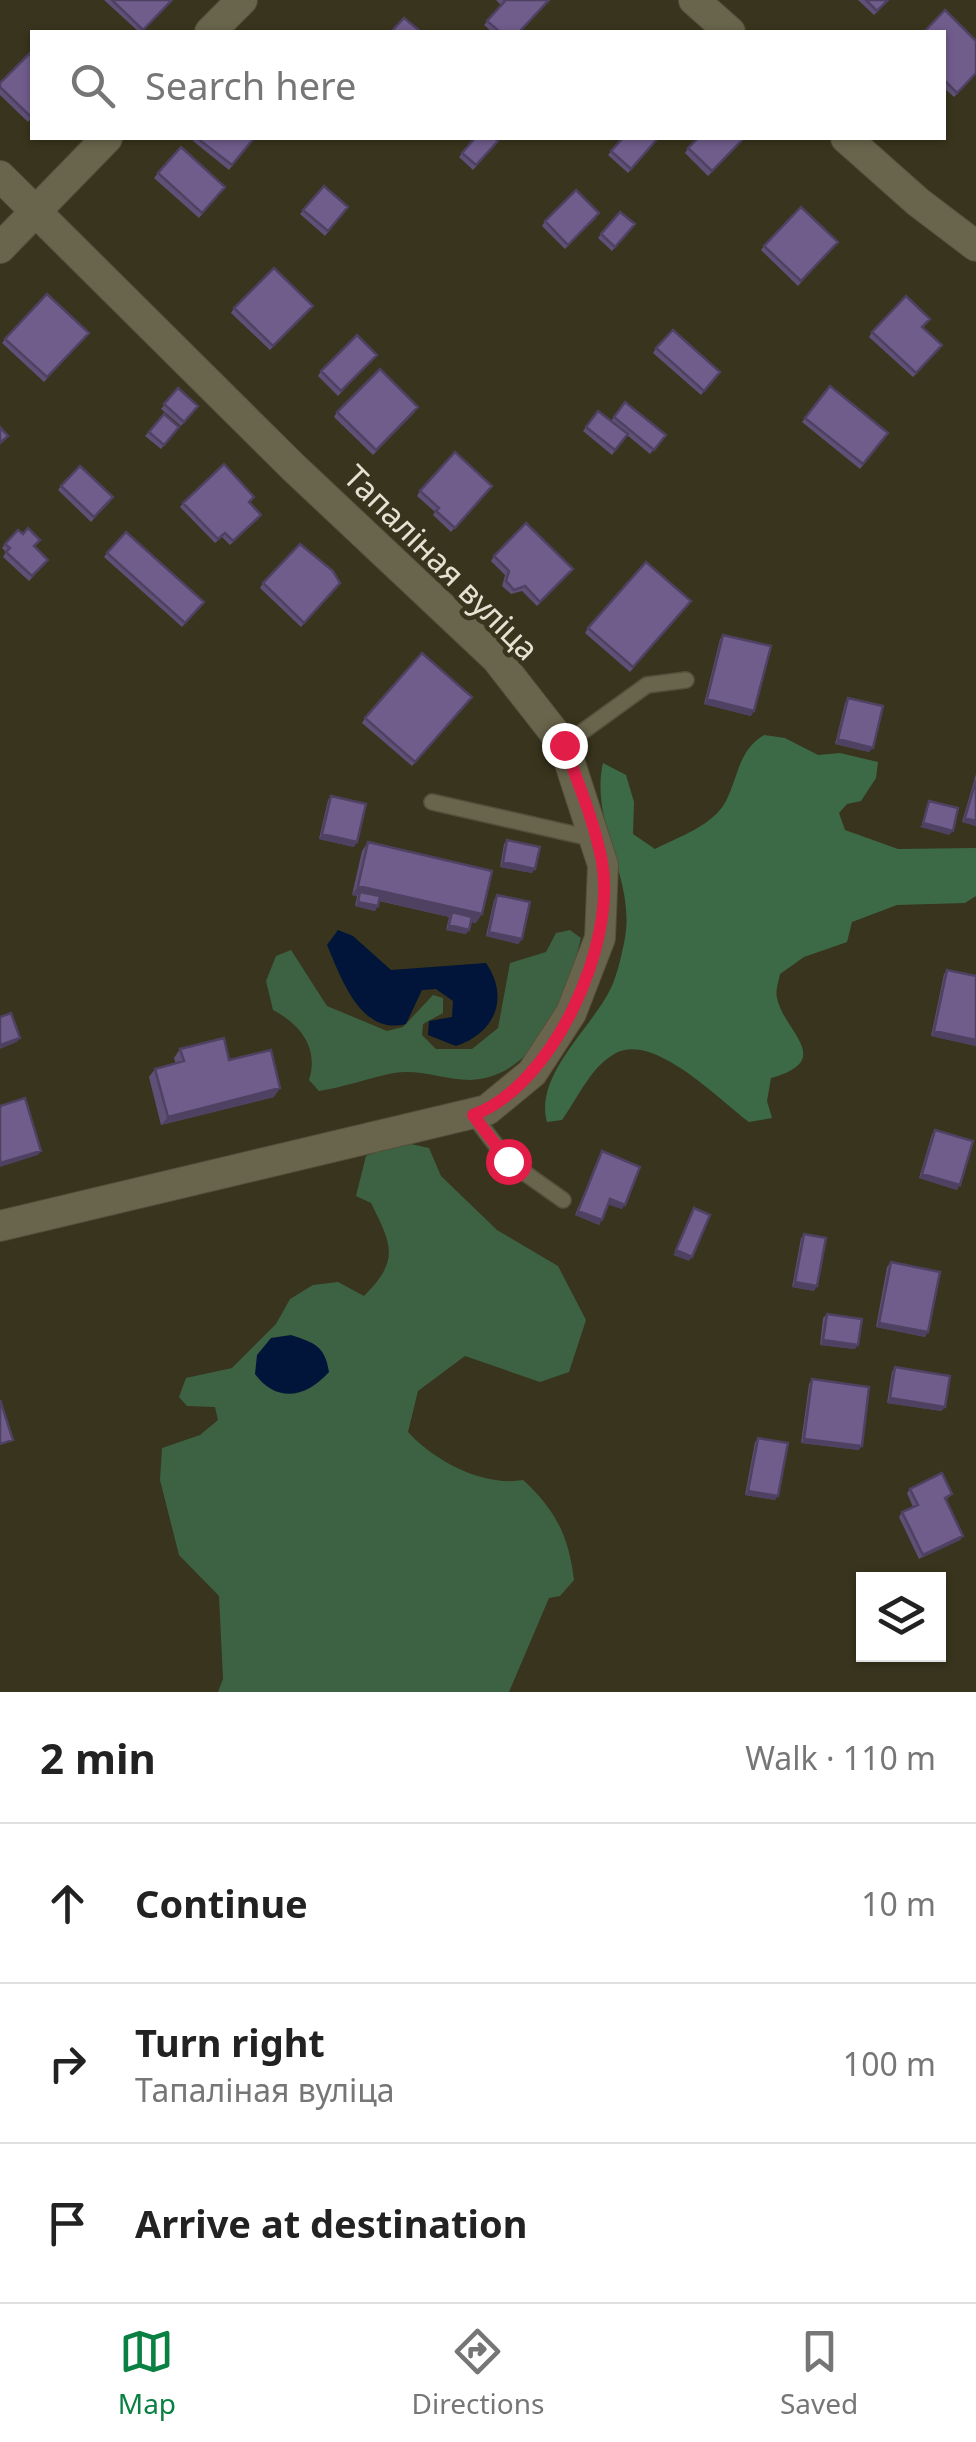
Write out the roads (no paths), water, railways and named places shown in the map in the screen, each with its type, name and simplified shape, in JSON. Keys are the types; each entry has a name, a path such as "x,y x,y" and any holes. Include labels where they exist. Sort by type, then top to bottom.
{"street":[{"path":"212,30 242,0"},
{"path":"694,0 728,30"},
{"path":"0,248 104,140"},
{"path":"848,140 918,202 976,246"},
{"name":"Тапаліная вуліца","path":"0,176 294,467 496,658 564,745 603,864 600,938 571,1013 532,1073 488,1110 0,1226"}],"lane":[{"path":"564,745 647,685 686,680"},
{"path":"432,802 595,839"},
{"path":"473,1115 508,1161 563,1200"}],"water":[{"path":"338,930 353,936 391,970 486,963 497,989 495,1013 481,1032 456,1046 428,1035 429,1021 452,1017 453,1001 436,989 422,990 406,1024 376,1021 354,1001 327,945"},
{"path":"291,1335 318,1347 329,1372 311,1387 292,1394 273,1390 255,1374 257,1355 271,1338"}]}
